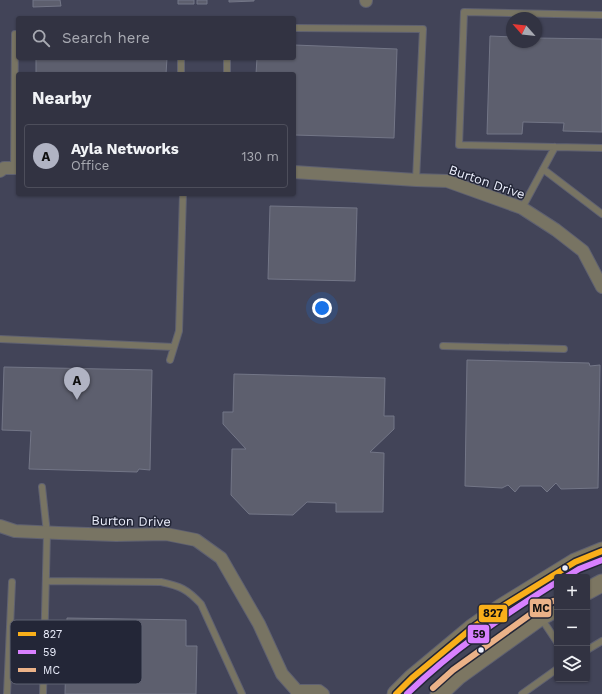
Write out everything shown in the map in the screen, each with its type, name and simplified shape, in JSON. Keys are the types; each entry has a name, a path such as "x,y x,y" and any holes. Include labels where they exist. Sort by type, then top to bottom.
{"main road":[{"path":"396,694 418,673 472,628 502,607 575,562 602,551"},
{"path":"590,589 602,582"},
{"path":"439,694 458,676 540,617 554,610"}],"street":[{"path":"0,171 4,168 16,168"},
{"name":"Burton Drive","path":"296,172 447,181 522,208 556,230 583,251 599,274 602,287"},
{"name":"Burton Drive","path":"0,526 15,531 166,534 196,540 221,558 259,624 282,674 297,693 320,691 323,694"}],"lane":[{"path":"602,15 464,12 459,145 602,148"},
{"path":"296,28 423,29 416,180"},
{"path":"16,34 16,168"},
{"path":"181,72 182,60"},
{"path":"227,72 228,60"},
{"path":"522,208 555,147"},
{"path":"543,169 602,214"},
{"path":"170,360 179,332 184,196"},
{"path":"0,339 174,347"},
{"path":"443,346 564,349"},
{"path":"42,487 46,532 45,620"},
{"path":"46,581 160,582 176,585 190,592 201,604 242,694"},
{"path":"10,620 12,582"},
{"path":"540,617 554,638"},
{"path":"7,694 10,626"},
{"path":"590,648 602,641"},
{"path":"522,694 554,671"},
{"path":"43,684 43,694"}],"building":[{"path":"33,0 60,0 61,6 33,7"},
{"path":"178,0 194,0 194,4 178,4"},
{"path":"197,0 207,0 207,4 197,4"},
{"path":"229,0 254,0 254,1 229,2"},
{"path":"490,36 506,37 506,48 542,48 542,38 602,39 602,132 563,131 564,123 523,122 522,134 487,134"},
{"path":"296,45 397,49 394,138 296,135 296,72 256,72 257,60 296,60"},
{"path":"36,60 167,60 166,72 36,72"},
{"path":"270,206 357,208 355,281 268,279"},
{"path":"467,360 589,363 590,366 600,365 598,488 561,489 556,483 547,492 541,486 520,486 515,492 508,485 502,488 465,486"},
{"path":"4,367 152,370 150,470 139,469 137,472 29,469 31,431 2,430"},
{"path":"234,374 385,378 384,416 394,416 394,429 370,452 384,453 383,512 336,512 336,503 307,502 293,515 249,514 231,495 232,449 246,449 223,424 223,412 233,412"},
{"path":"67,618 186,620 186,646 197,646 196,694 65,694 65,684 142,684 142,620 67,620"}],"transit line":[{"name":"827","path":"396,694 412,678 472,628 502,607 575,562 602,551"},
{"name":"59","path":"571,574 579,569 602,560"},
{"name":"59","path":"407,694 460,648 518,607 554,584"},
{"name":"MC","path":"433,688 453,670 535,611 553,601"}],"place":[{"name":"Ayla Networks","path":"77,400"}]}
